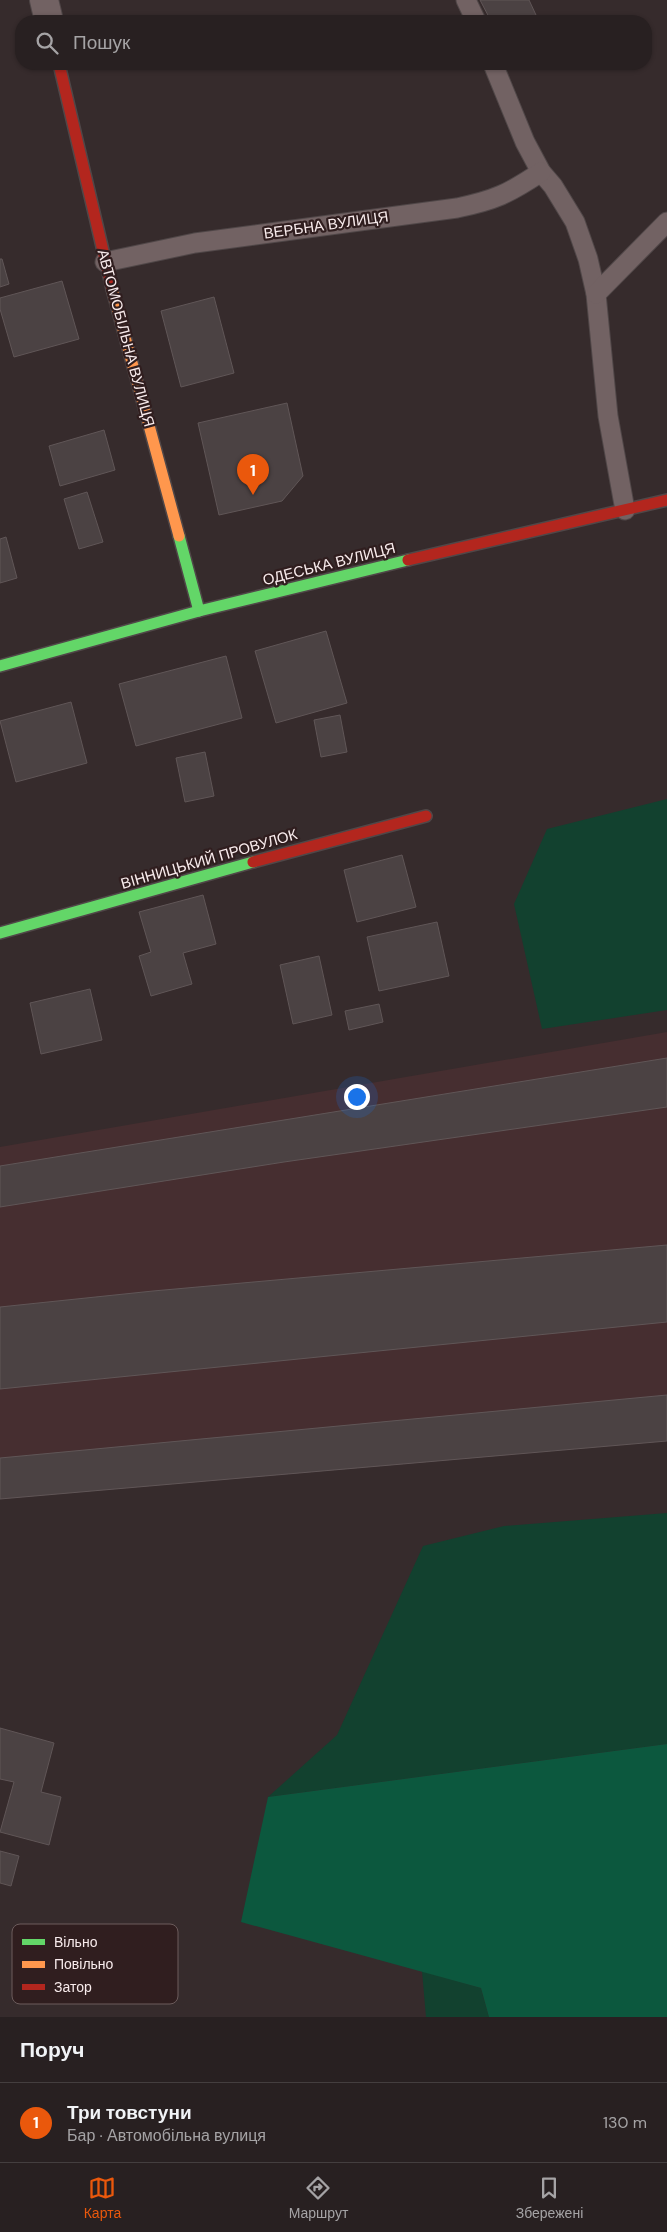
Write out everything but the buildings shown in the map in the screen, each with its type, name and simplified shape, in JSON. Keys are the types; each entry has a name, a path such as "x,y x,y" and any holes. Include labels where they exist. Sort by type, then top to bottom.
{"street":[{"path":"44,0 48,15"},
{"name":"АВТОМОБІЛЬНА ВУЛИЦЯ","path":"60,70 105,262 198,611"},
{"name":"ОДЕСЬКА ВУЛИЦЯ","path":"0,666 198,611 512,534 667,500"},
{"name":"ВІННИЦЬКИЙ ПРОВУЛОК","path":"0,934 276,855 426,816"}],"lane":[{"path":"466,0 473,15"},
{"path":"495,70 525,142 541,172 553,186 575,222 588,259 596,294 603,384 625,510"},
{"name":"ВЕРБНА ВУЛИЦЯ","path":"105,262 195,243 490,201 512,192 541,172"},
{"path":"596,294 667,222"}],"shaded area":[{"path":"667,799 667,1010 542,1029 514,904 547,829"},
{"path":"667,1032 667,1441 0,1499 0,1147"},
{"path":"667,1513 667,1744 268,1797 337,1735 423,1546 504,1526"},
{"path":"667,1744 667,2017 489,2017 481,1988 241,1922 268,1797"},
{"path":"422,1971 481,1988 489,2017 426,2017"}],"traffic: fast":[{"path":"179,536 199,611"},
{"path":"0,666 199,611 408,560"},
{"path":"0,933 253,862"}],"traffic: slow":[{"path":"112,289 179,536"}],"traffic: jam":[{"path":"60,70 112,289"},
{"path":"408,560 667,500"},
{"path":"253,862 426,816"}],"place":[{"name":"Три товстуни","path":"253,495"}]}
